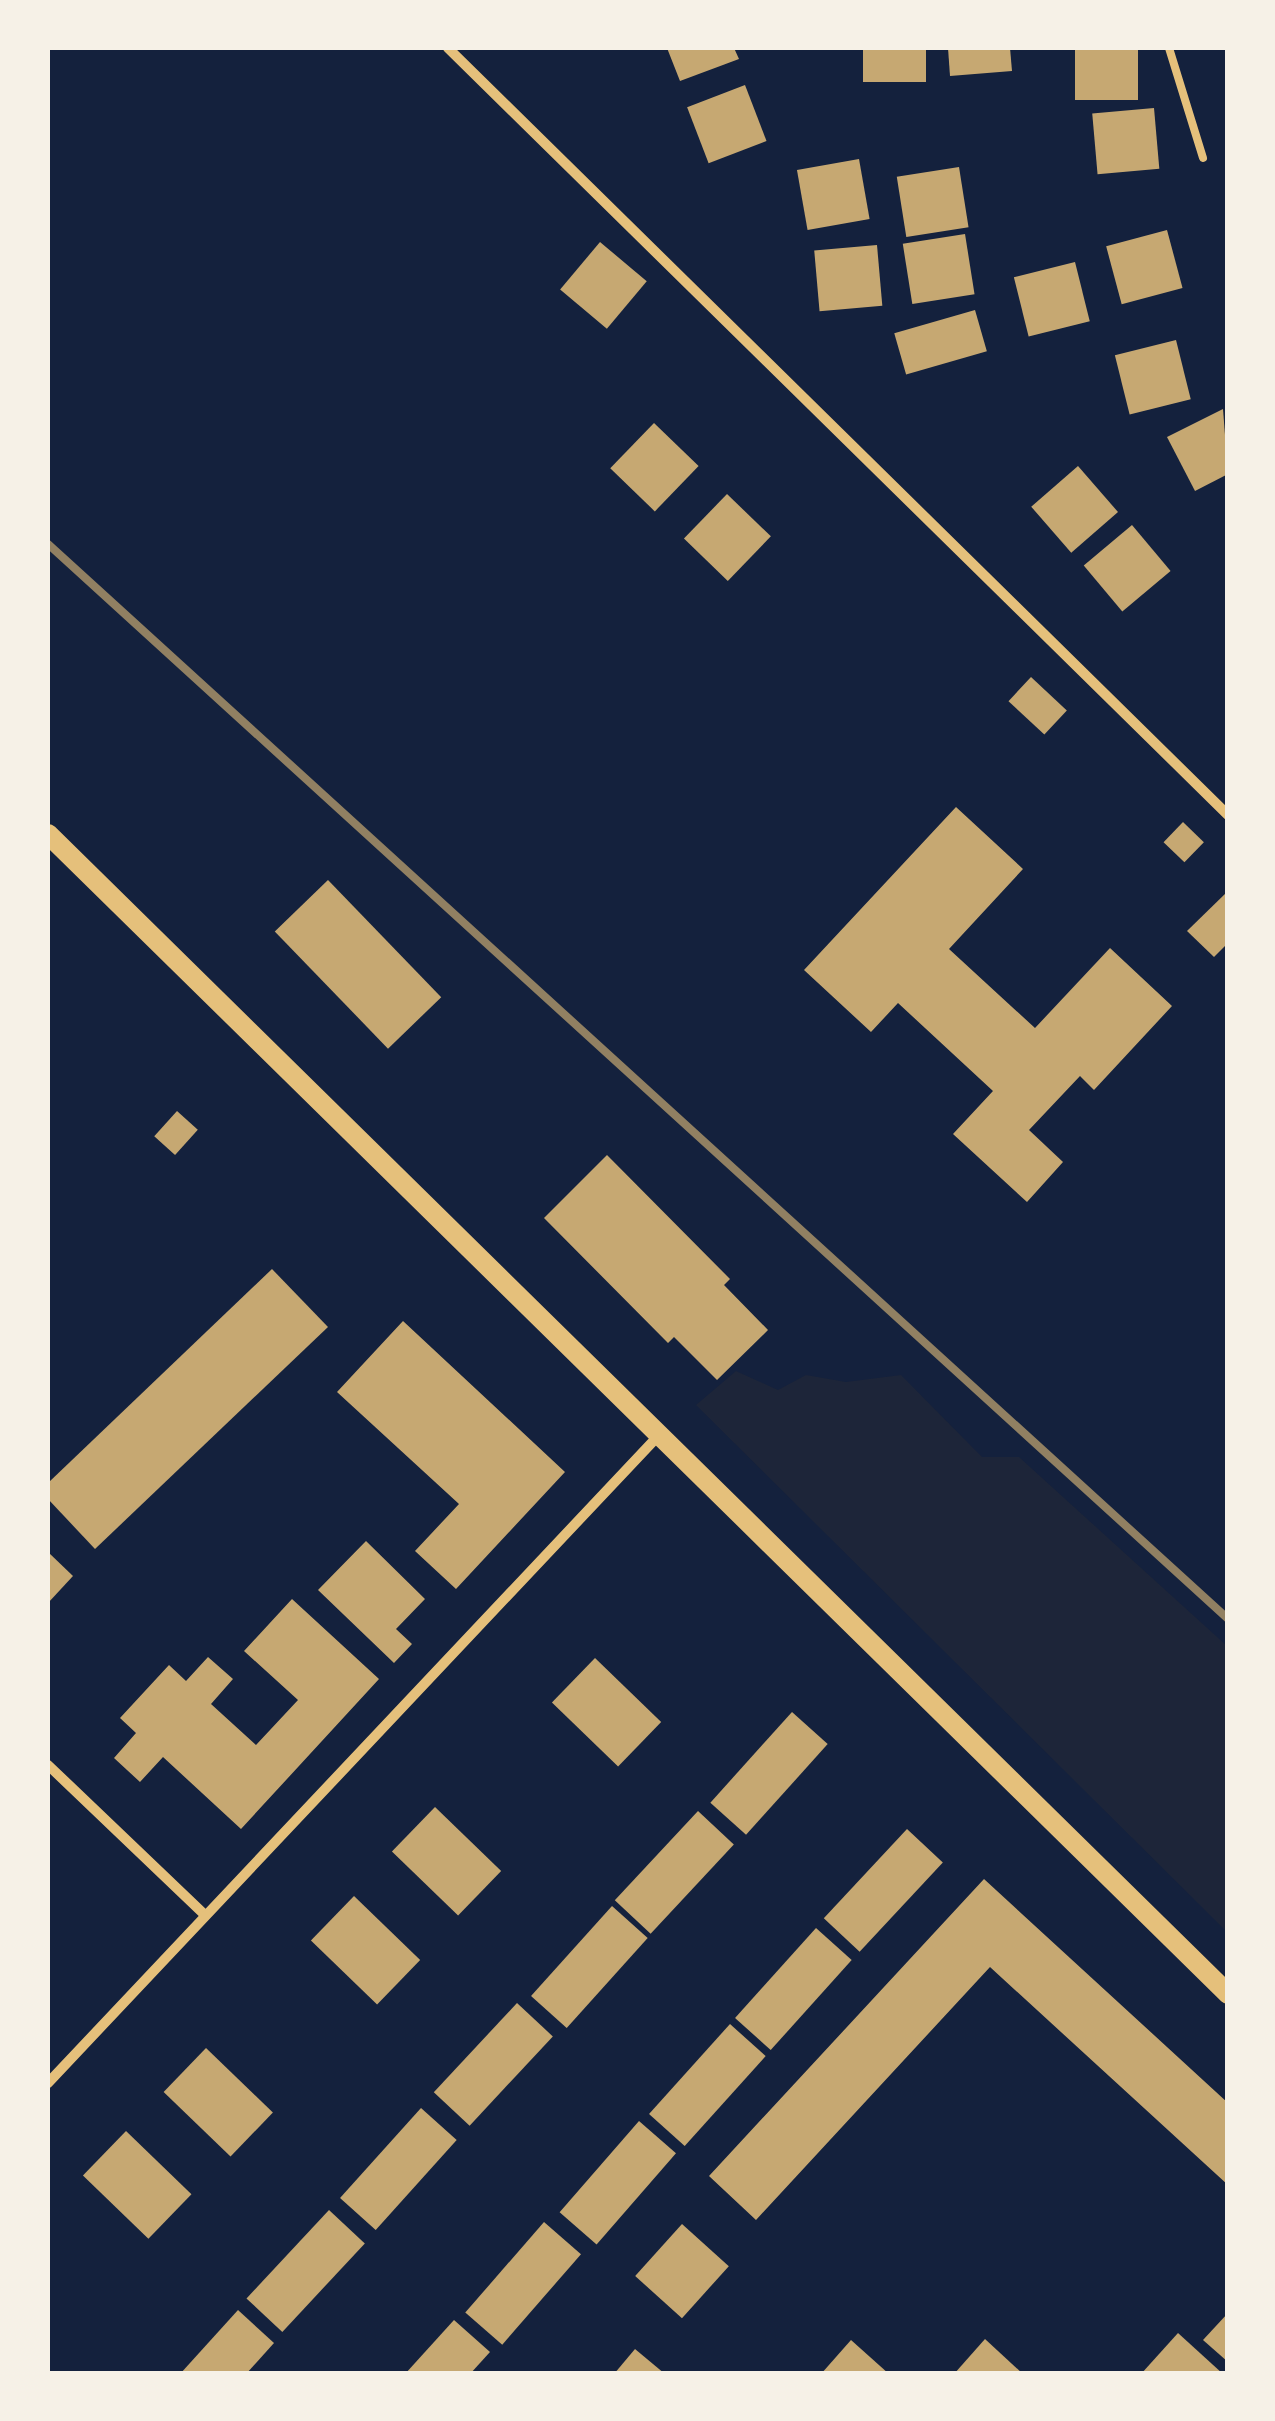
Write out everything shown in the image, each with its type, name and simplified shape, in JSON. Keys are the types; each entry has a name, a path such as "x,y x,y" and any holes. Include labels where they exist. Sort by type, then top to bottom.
{"main road":[{"path":"48,834 1228,1994"}],"street":[{"path":"448,48 1228,815"},
{"path":"48,2083 659,1434"},
{"path":"48,1766 203,1914"}],"lane":[{"path":"1169,48 1203,158"}],"shaded area":[{"path":"736,1371 778,1390 806,1375 846,1382 901,1375 982,1457 1019,1457 1227,1646 1227,1932 696,1405"}],"building":[{"path":"667,48 734,48 739,59 680,81"},
{"path":"863,48 926,48 926,82 863,82"},
{"path":"948,48 1010,48 1012,71 950,76"},
{"path":"1075,48 1138,48 1138,100 1075,100"},
{"path":"745,85 767,141 709,163 687,107"},
{"path":"1154,108 1159,169 1098,174 1092,113"},
{"path":"859,159 870,219 808,230 797,170"},
{"path":"959,167 969,227 906,237 897,177"},
{"path":"1167,230 1183,288 1122,304 1106,246"},
{"path":"965,234 975,294 912,304 903,244"},
{"path":"600,242 647,281 607,329 560,289"},
{"path":"877,245 882,306 820,311 814,250"},
{"path":"1075,262 1090,321 1029,336 1014,277"},
{"path":"975,310 987,351 906,374 894,333"},
{"path":"1176,340 1191,399 1130,414 1115,355"},
{"path":"1223,409 1228,474 1195,491 1167,437"},
{"path":"654,423 699,466 655,511 610,468"},
{"path":"1078,466 1118,512 1071,553 1031,507"},
{"path":"727,494 771,536 728,581 684,539"},
{"path":"1132,525 1171,571 1122,611 1084,565"},
{"path":"1031,677 1067,710 1044,735 1008,701"},
{"path":"956,807 1023,869 949,949 1035,1028 1110,948 1172,1006 1094,1090 1080,1076 1029,1130 1063,1162 1027,1202 953,1134 993,1091 898,1003 871,1032 804,970"},
{"path":"1183,822 1204,842 1184,862 1164,842"},
{"path":"328,880 441,997 388,1049 275,931"},
{"path":"1228,891 1228,943 1214,957 1187,931"},
{"path":"177,1111 198,1130 175,1155 154,1136"},
{"path":"607,1155 730,1279 724,1285 768,1330 717,1380 674,1337 668,1343 544,1218"},
{"path":"272,1269 328,1327 95,1549 48,1499 48,1483"},
{"path":"403,1321 565,1472 456,1589 415,1551 459,1504 337,1392"},
{"path":"366,1541 425,1599 396,1629 412,1644 394,1663 318,1590"},
{"path":"48,1552 73,1576 48,1603"},
{"path":"292,1599 379,1679 241,1829 163,1757 140,1782 114,1758 136,1733 120,1718 169,1665 186,1681 208,1657 233,1679 211,1704 256,1745 298,1700 244,1651"},
{"path":"595,1658 661,1722 618,1767 552,1703"},
{"path":"792,1712 828,1744 746,1835 710,1803"},
{"path":"435,1807 501,1871 458,1916 392,1852"},
{"path":"698,1811 734,1844 651,1934 615,1900"},
{"path":"907,1829 943,1862 860,1952 824,1918"},
{"path":"984,1879 1228,2103 1228,2185 990,1967 756,2220 709,2176"},
{"path":"354,1896 420,1960 377,2005 311,1941"},
{"path":"612,1906 648,1938 567,2028 531,1996"},
{"path":"816,1928 852,1960 771,2050 735,2018"},
{"path":"517,2003 553,2036 470,2126 434,2092"},
{"path":"730,2024 766,2056 685,2146 649,2114"},
{"path":"206,2048 273,2113 231,2156 164,2092"},
{"path":"421,2108 457,2140 376,2230 340,2198"},
{"path":"639,2121 676,2153 597,2244 560,2212"},
{"path":"126,2131 191,2194 148,2239 83,2176"},
{"path":"329,2210 365,2243 282,2332 246,2298"},
{"path":"544,2222 581,2254 502,2345 465,2313"},
{"path":"682,2224 729,2266 682,2318 635,2276"},
{"path":"238,2310 274,2343 246,2374 180,2374"},
{"path":"1228,2313 1228,2362 1203,2340"},
{"path":"454,2320 490,2352 470,2374 405,2374"},
{"path":"1178,2333 1223,2374 1141,2374"},
{"path":"985,2339 1023,2374 954,2374"},
{"path":"851,2340 889,2374 821,2374"},
{"path":"635,2349 665,2374 614,2374"}],"railway":[{"path":"48,544 1228,1619"}]}
